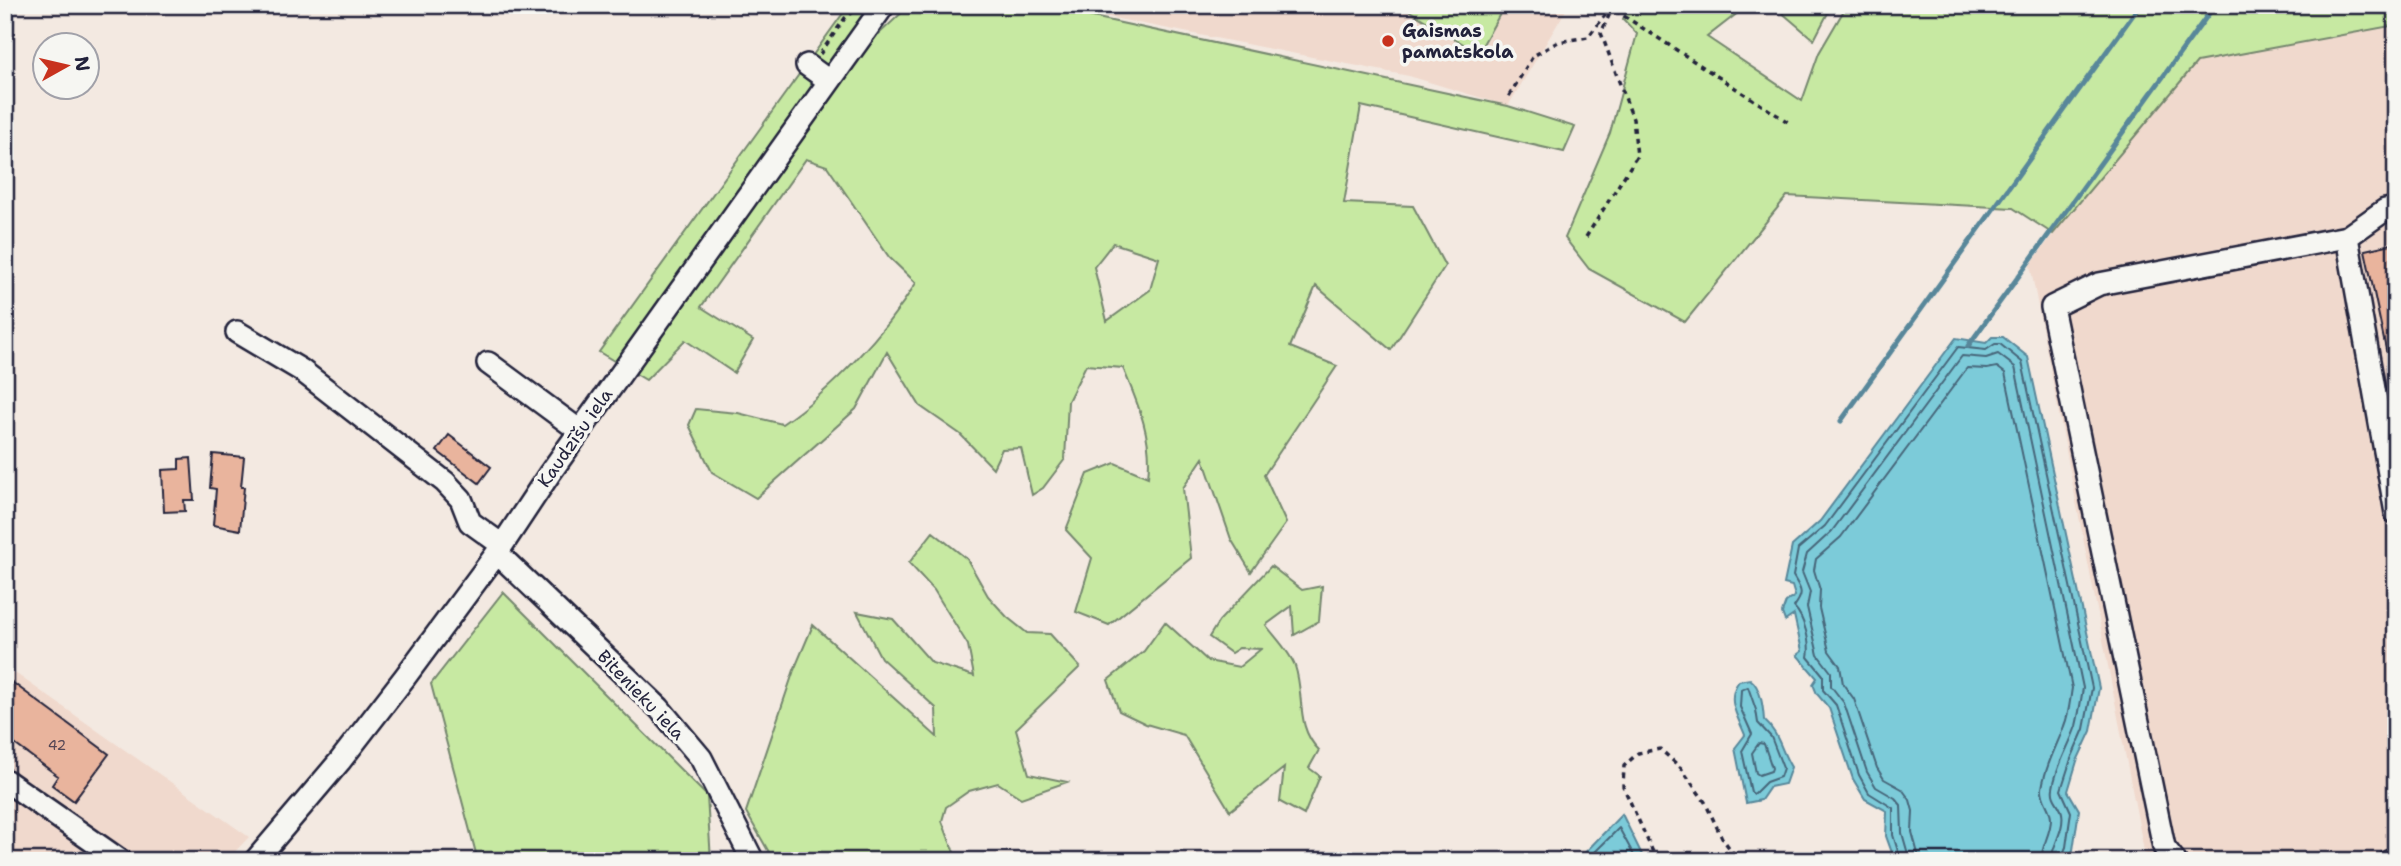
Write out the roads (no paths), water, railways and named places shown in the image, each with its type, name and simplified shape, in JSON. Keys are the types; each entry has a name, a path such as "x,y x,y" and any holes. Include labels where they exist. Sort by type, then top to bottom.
{"street":[{"name":"Kaudzīšu iela","path":"254,861 340,761 500,549 580,431 884,5"},
{"path":"809,67 829,82"},
{"path":"2175,861 2164,847 2052,307 2099,284 2347,237 2385,210 2396,208"},
{"path":"2347,237 2396,513"},
{"name":"Bitenieku iela","path":"237,332 301,370 445,482 461,499 470,522 659,708 701,758 753,861"},
{"path":"488,363 580,431"},
{"path":"5,780 121,861"},
{"path":"2390,861 2396,860"}],"water":[{"path":"1992,337 2003,337 2028,357 2099,688 2091,731 2077,761 2068,791 2079,810 2073,850 2065,861 1895,861 1886,836 1887,811 1865,799 1853,779 1829,708 1817,694 1813,684 1817,678 1797,655 1802,651 1794,615 1785,621 1782,613 1786,602 1795,596 1792,586 1784,584 1792,546 1820,521 1956,338 1986,343"},
{"path":"1750,679 1759,692 1764,720 1776,736 1791,767 1785,784 1770,787 1761,800 1746,803 1735,748 1745,735 1734,708 1733,694 1739,681"},
{"path":"1622,814 1645,861 1577,861"}],"waterway":[{"path":"1841,421 2140,5"},
{"path":"1968,346 2215,5"}],"place":[{"name":"Gaismas pamatskola","path":"1388,41"}]}
